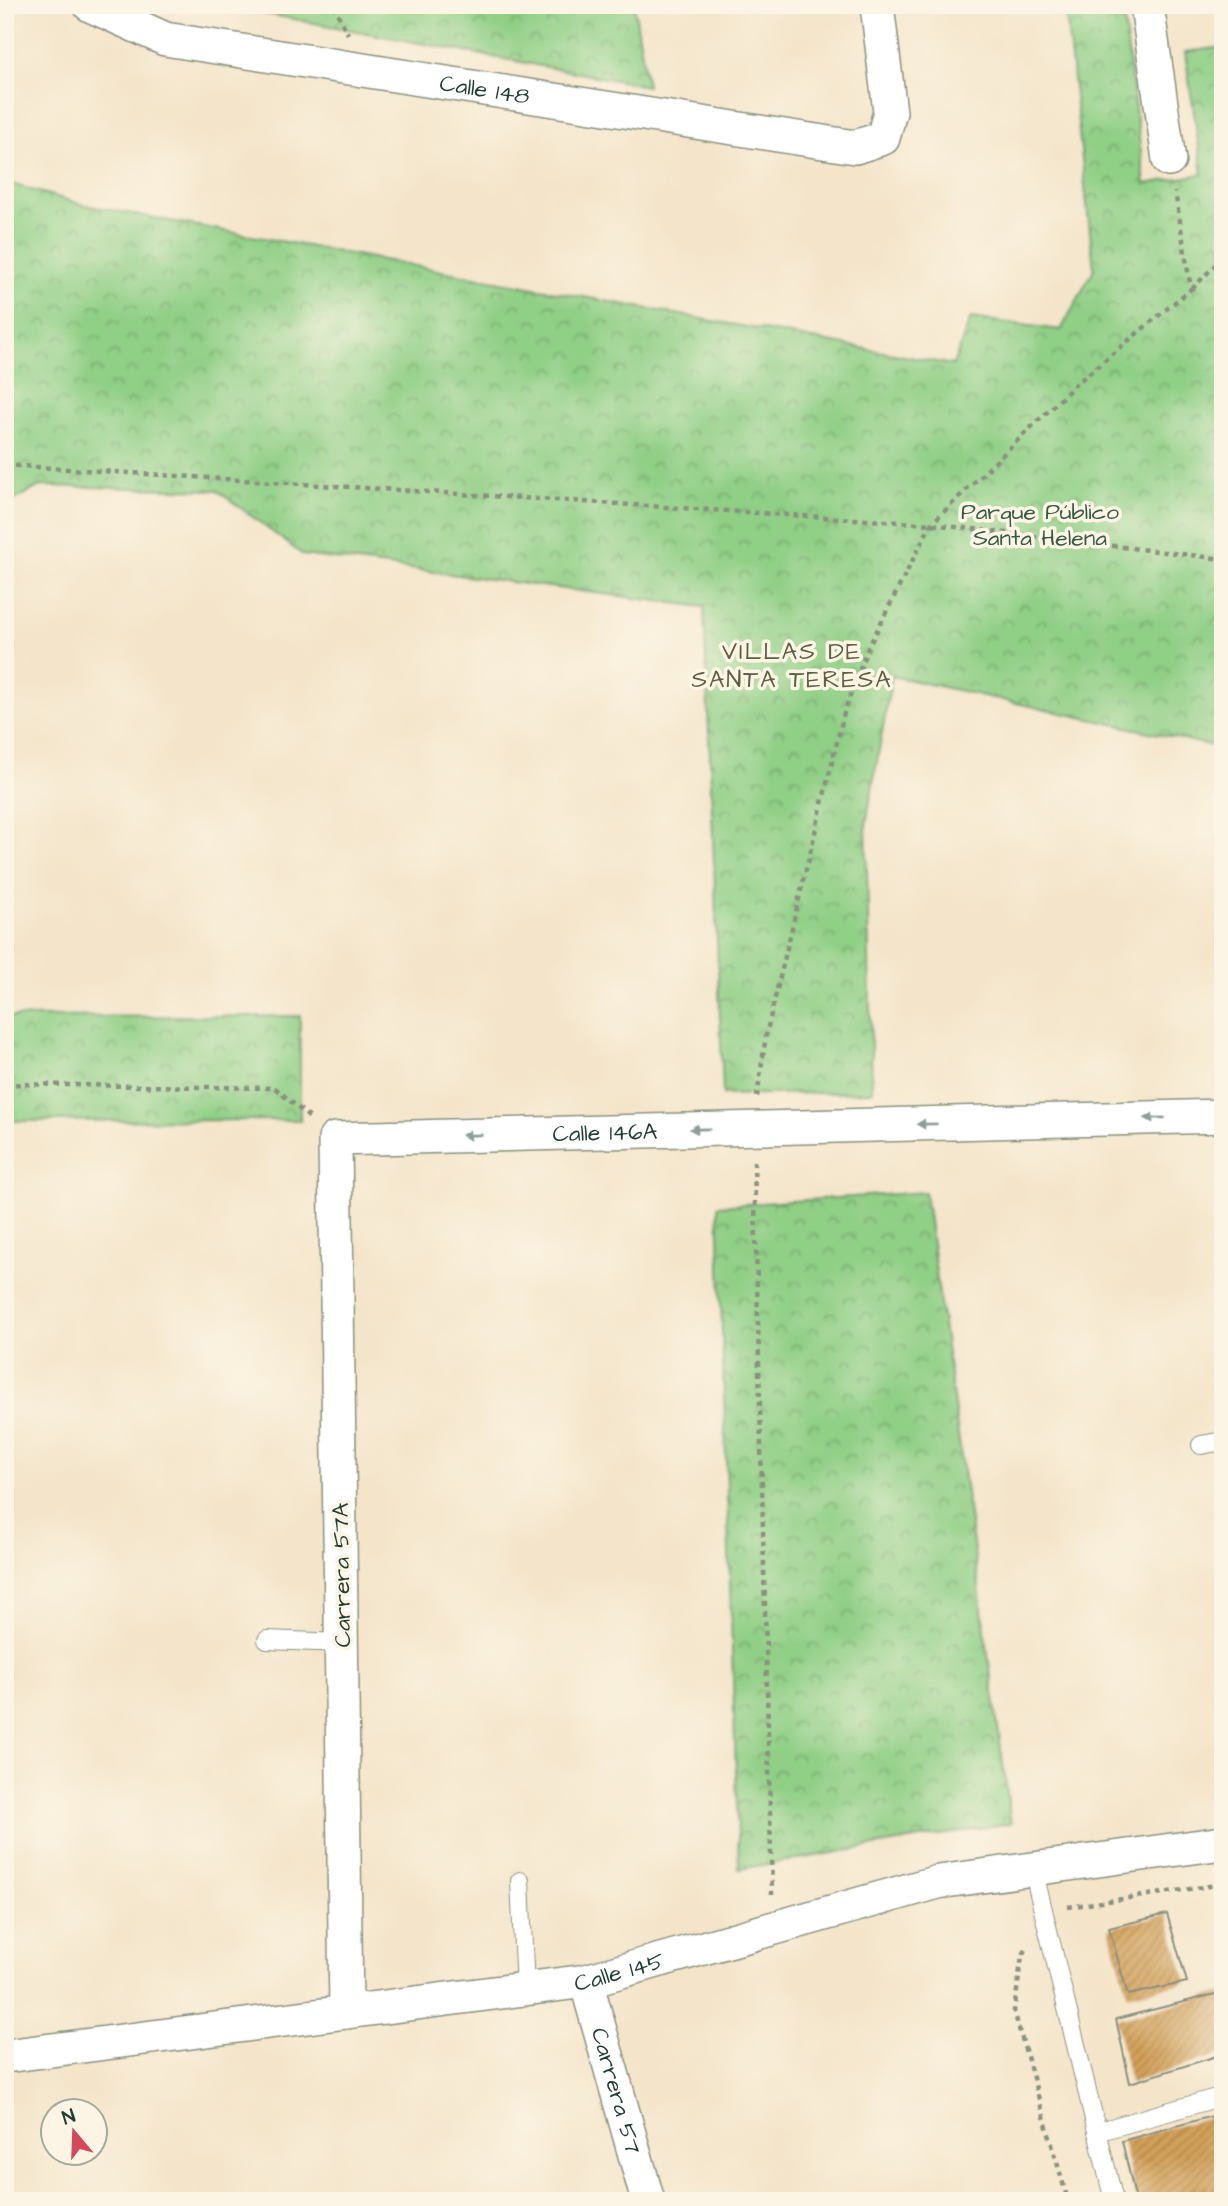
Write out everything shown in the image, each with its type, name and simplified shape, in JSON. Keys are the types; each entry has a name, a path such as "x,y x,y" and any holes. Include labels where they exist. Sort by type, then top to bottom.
{"street":[{"name":"Calle 148","path":"90,5 165,39 855,147 883,138 890,112 877,5"},
{"path":"1147,5 1169,160"},
{"name":"Calle 146A","path":"335,1139 1223,1116"},
{"name":"Carrera 57A","path":"335,1139 346,2012"},
{"name":"Calle 145","path":"5,2056 586,1981 938,1882 1223,1843"},
{"name":"Carrera 57","path":"586,1981 648,2201"}],"lane":[{"path":"1201,1445 1223,1441"},
{"path":"267,1640 341,1643"},
{"path":"1033,1869 1114,2201"},
{"path":"520,1881 525,1989"},
{"path":"1097,2132 1223,2096"}],"path":[{"path":"1169,160 1191,289"},
{"path":"773,1928 753,1128 766,1035 844,713 866,652 931,524 1077,383 1191,289 1223,257"},
{"path":"5,465 931,524 1223,559"},
{"path":"5,1084 275,1088 335,1139"}],"green space":[{"path":"219,5 634,5 647,86"},
{"name":"Parque Público Santa Helena","path":"1065,5 1122,5 1145,184 1203,174 1185,52 1223,47 1223,748 892,676 866,824 872,1092 723,1095 704,607 303,555 217,490 40,486 5,505 5,182 84,205 953,365 971,318 1061,330 1094,269"},
{"path":"300,1016 300,1120 5,1121 5,1017"},
{"path":"925,1192 1011,1823 739,1869 718,1206"}],"building":[{"path":"1167,1914 1187,1982 1128,1995 1109,1928"},
{"path":"1223,1992 1223,2054 1130,2083 1116,2019"},
{"path":"1223,2113 1223,2201 1136,2201 1122,2141"}],"district":[{"name":"VILLAS DE SANTA TERESA","path":"792,665"}]}
